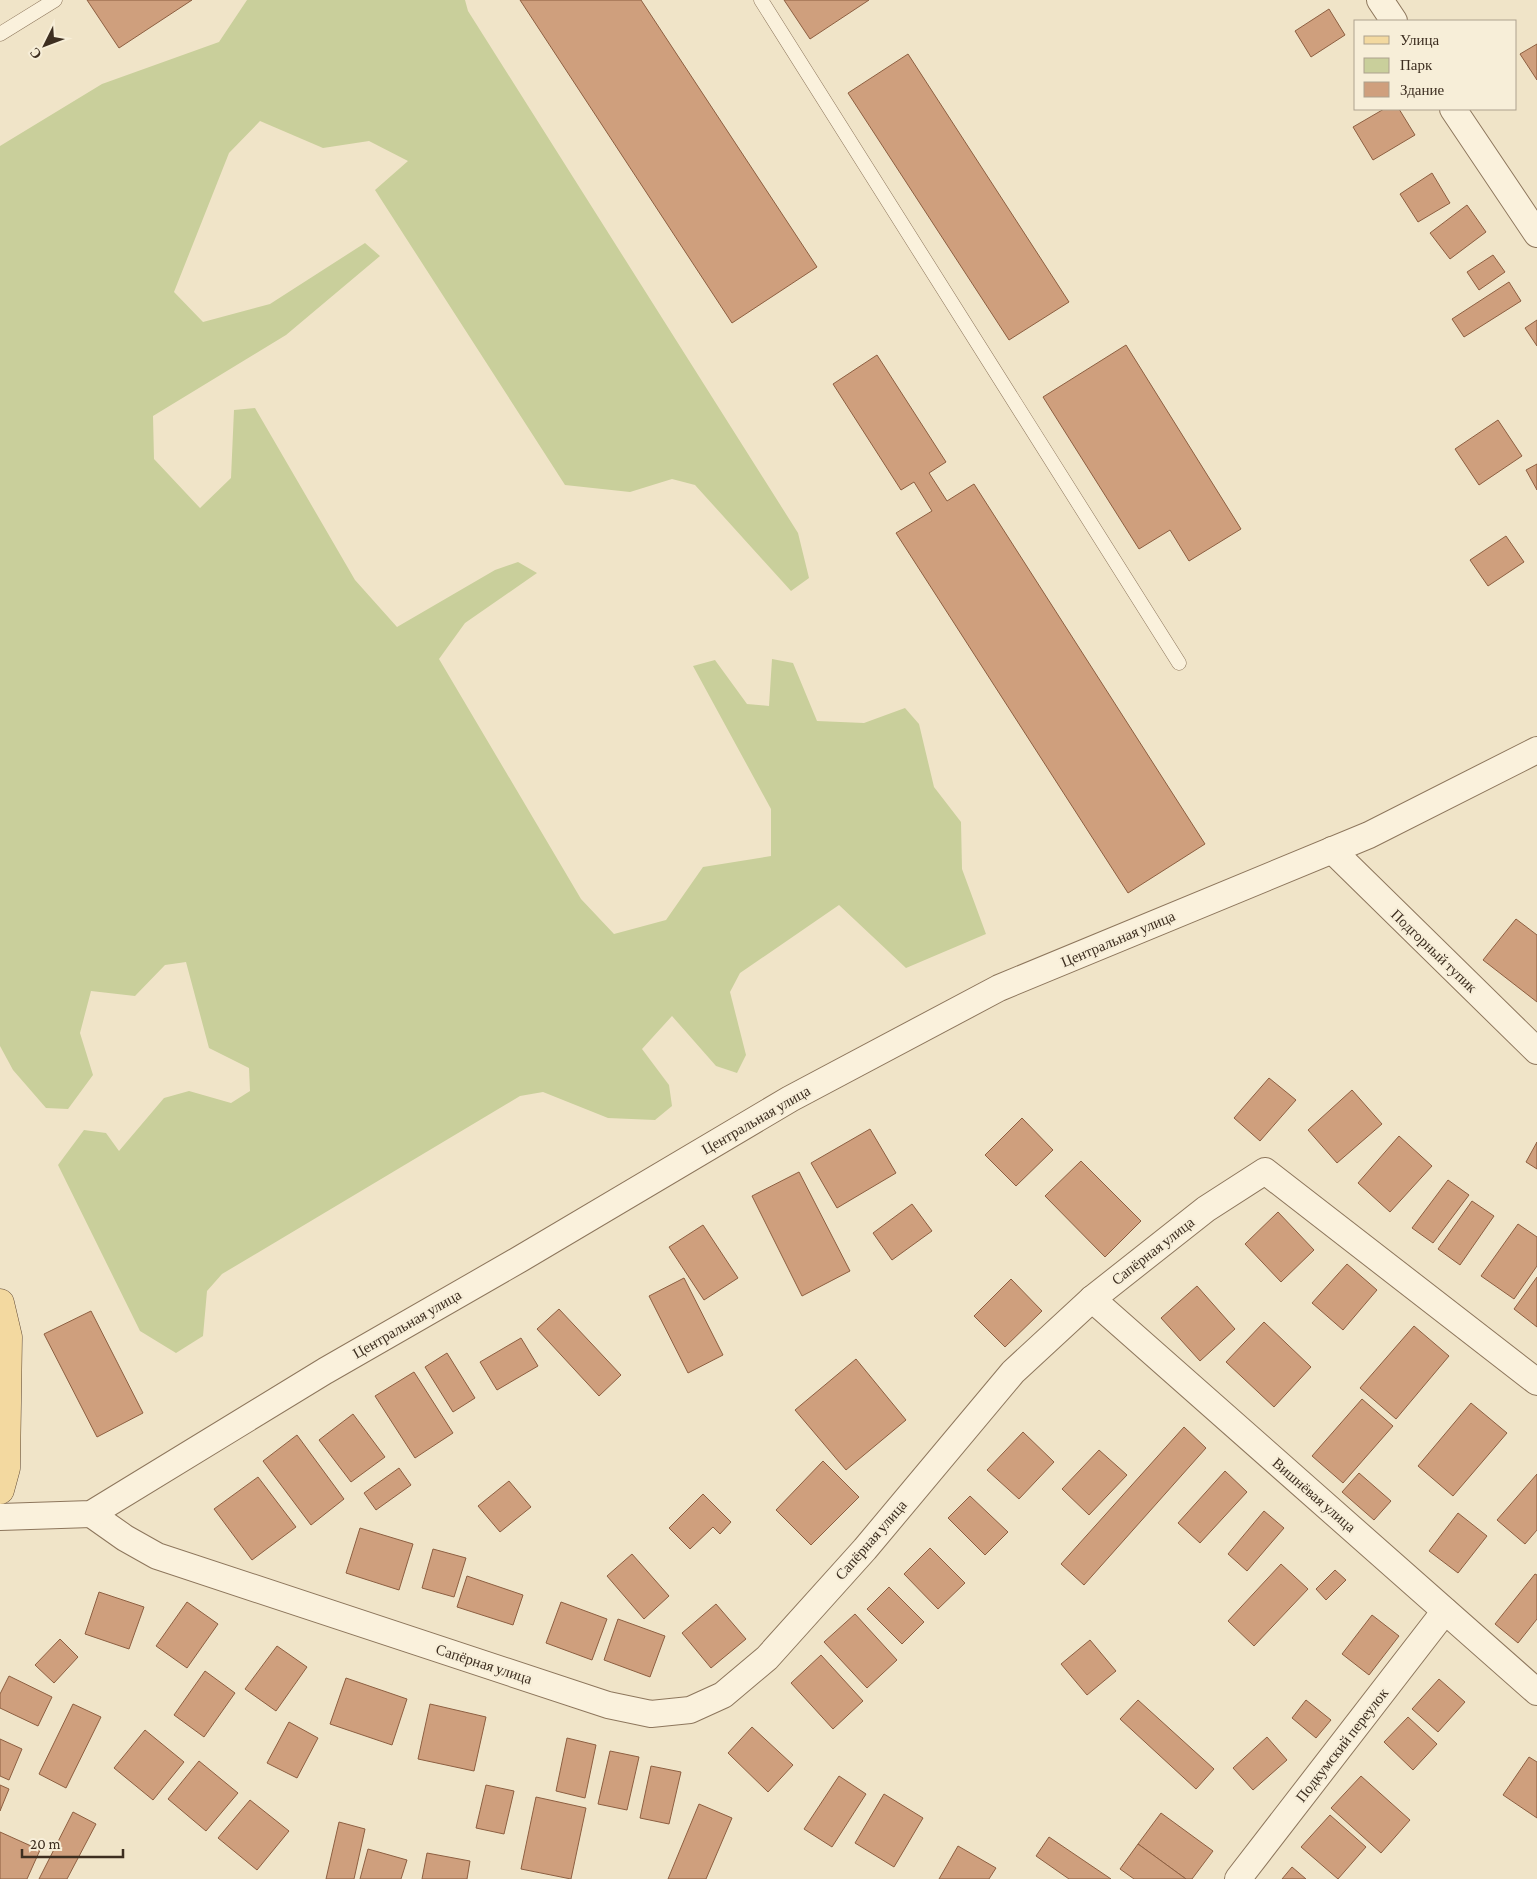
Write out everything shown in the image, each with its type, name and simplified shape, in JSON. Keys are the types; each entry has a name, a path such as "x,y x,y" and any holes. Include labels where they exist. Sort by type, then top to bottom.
{"main road":[{"path":"0,1303 8,1337 6,1468 0,1490"}],"street":[{"path":"1380,0 1393,20"},
{"path":"1454,110 1537,234"},
{"name":"Центральная улица","path":"0,1517 91,1514 325,1371 520,1259 799,1094 998,988 1369,835 1537,750"},
{"name":"Подгорный тупик","path":"1332,850 1537,1051"},
{"name":"Сапёрная улица","path":"91,1514 125,1538 157,1556 608,1705 651,1714 690,1710 723,1695 767,1658 865,1549 1013,1372 1092,1299 1206,1209 1265,1171 1537,1382"},
{"name":"Вишнёвая улица","path":"1092,1299 1537,1692"},
{"name":"Подкумский переулок","path":"1238,1879 1445,1611"}],"lane":[{"path":"0,34 55,0"},
{"path":"761,0 1179,662"}],"green space":[{"path":"247,0 465,0 468,11 798,533 809,578 791,591 695,485 672,479 630,492 565,485 375,190 408,161 369,141 323,148 260,121 229,153 174,292 203,322 270,304 365,243 380,256 286,335 153,416 154,459 200,508 231,478 234,410 255,408 355,580 397,627 495,570 518,562 537,573 465,623 439,659 581,899 614,934 666,920 703,867 771,856 771,809 693,666 715,660 747,704 769,706 772,659 793,663 817,721 864,723 905,708 919,724 934,787 961,822 962,869 986,934 906,968 839,905 740,973 730,992 746,1055 737,1073 716,1066 672,1016 642,1049 669,1085 672,1106 655,1120 608,1118 543,1092 520,1096 222,1274 207,1291 203,1336 176,1353 140,1331 58,1165 84,1130 106,1133 119,1151 164,1098 189,1091 231,1103 250,1091 249,1068 209,1048 186,962 165,965 135,996 91,991 80,1033 93,1075 68,1109 46,1108 13,1070 0,1046 0,146 102,84 219,42"}],"building":[{"path":"87,0 192,0 119,48"},
{"path":"520,0 641,0 817,267 732,323"},
{"path":"784,0 869,0 810,39"},
{"path":"1329,9 1345,35 1311,57 1295,31"},
{"path":"1537,44 1537,80 1520,54"},
{"path":"908,54 1069,302 1009,340 848,93"},
{"path":"1382,110 1400,110 1415,135 1373,160 1353,127"},
{"path":"1432,173 1450,203 1418,222 1400,194"},
{"path":"1467,205 1486,232 1450,259 1430,233"},
{"path":"1493,255 1505,272 1479,290 1467,272"},
{"path":"1509,282 1521,301 1464,337 1452,319"},
{"path":"1537,320 1537,346 1525,328"},
{"path":"1126,345 1241,529 1189,561 1170,530 1139,549 1043,397"},
{"path":"877,355 946,462 929,473 947,501 974,484 1205,844 1128,893 896,533 932,511 914,482 901,490 833,384"},
{"path":"1498,420 1522,456 1479,485 1455,449"},
{"path":"1537,464 1537,490 1526,470"},
{"path":"1506,536 1524,562 1488,586 1470,560"},
{"path":"1516,919 1537,935 1537,1002 1483,960"},
{"path":"1269,1078 1296,1100 1260,1141 1234,1118"},
{"path":"1352,1090 1382,1124 1337,1163 1308,1130"},
{"path":"1022,1118 1053,1150 1016,1186 985,1155"},
{"path":"870,1129 896,1173 837,1208 811,1163"},
{"path":"1399,1136 1432,1166 1390,1212 1358,1183"},
{"path":"1537,1142 1537,1169 1526,1162"},
{"path":"1081,1161 1141,1221 1105,1257 1045,1196"},
{"path":"799,1172 850,1271 802,1296 752,1196"},
{"path":"1448,1180 1469,1195 1433,1243 1412,1228"},
{"path":"1472,1201 1494,1216 1460,1265 1438,1249"},
{"path":"912,1204 932,1231 892,1260 873,1233"},
{"path":"1278,1212 1314,1250 1281,1282 1245,1244"},
{"path":"1518,1224 1537,1237 1537,1266 1514,1299 1481,1276"},
{"path":"703,1225 738,1278 704,1300 669,1247"},
{"path":"1347,1264 1377,1290 1343,1330 1312,1303"},
{"path":"1537,1277 1537,1327 1514,1309"},
{"path":"684,1278 723,1355 688,1373 649,1296"},
{"path":"1011,1279 1042,1311 1005,1347 974,1316"},
{"path":"1197,1286 1235,1329 1200,1361 1161,1318"},
{"path":"559,1309 621,1375 599,1396 537,1329"},
{"path":"91,1311 143,1413 97,1437 44,1334"},
{"path":"1264,1322 1311,1367 1274,1407 1226,1362"},
{"path":"1414,1326 1449,1356 1396,1419 1360,1388"},
{"path":"521,1338 538,1366 497,1390 480,1362"},
{"path":"447,1353 475,1398 453,1412 425,1367"},
{"path":"856,1359 906,1420 846,1470 795,1410"},
{"path":"414,1372 453,1433 415,1458 375,1396"},
{"path":"1362,1399 1393,1426 1343,1483 1312,1456"},
{"path":"1471,1403 1507,1433 1453,1496 1418,1466"},
{"path":"353,1414 385,1457 351,1482 319,1440"},
{"path":"1184,1427 1206,1448 1084,1585 1061,1564"},
{"path":"1023,1432 1054,1462 1019,1499 987,1470"},
{"path":"297,1435 344,1499 311,1525 263,1461"},
{"path":"1099,1450 1127,1475 1089,1515 1062,1489"},
{"path":"823,1461 859,1497 811,1545 776,1510"},
{"path":"399,1468 411,1485 376,1510 364,1493"},
{"path":"1225,1471 1247,1492 1200,1543 1178,1523"},
{"path":"1359,1473 1391,1501 1374,1520 1342,1492"},
{"path":"1537,1474 1537,1530 1525,1544 1497,1520"},
{"path":"258,1477 296,1527 252,1560 214,1509"},
{"path":"509,1481 531,1507 500,1532 478,1506"},
{"path":"703,1494 731,1522 720,1534 713,1527 690,1549 669,1528"},
{"path":"970,1496 1008,1532 985,1555 948,1518"},
{"path":"1264,1511 1284,1528 1247,1571 1228,1554"},
{"path":"1458,1513 1487,1536 1458,1573 1429,1551"},
{"path":"360,1528 413,1544 399,1590 346,1573"},
{"path":"930,1548 965,1583 938,1609 904,1574"},
{"path":"433,1549 466,1558 454,1597 422,1588"},
{"path":"632,1554 669,1596 644,1619 607,1576"},
{"path":"1281,1564 1308,1589 1254,1646 1228,1621"},
{"path":"1335,1570 1346,1580 1326,1600 1316,1589"},
{"path":"1535,1574 1537,1575 1537,1619 1518,1643 1495,1624"},
{"path":"467,1576 523,1595 513,1625 457,1607"},
{"path":"889,1587 924,1622 902,1644 867,1609"},
{"path":"99,1592 144,1607 129,1649 85,1634"},
{"path":"187,1602 218,1624 187,1668 156,1646"},
{"path":"561,1602 607,1619 592,1660 546,1643"},
{"path":"716,1604 746,1639 711,1668 682,1633"},
{"path":"855,1614 897,1660 867,1688 824,1642"},
{"path":"1372,1615 1399,1636 1369,1675 1342,1654"},
{"path":"618,1619 665,1636 650,1677 604,1660"},
{"path":"60,1639 78,1657 54,1683 35,1665"},
{"path":"1090,1640 1116,1671 1087,1695 1061,1664"},
{"path":"277,1646 307,1667 276,1711 245,1689"},
{"path":"821,1655 863,1701 833,1729 791,1683"},
{"path":"205,1671 235,1693 204,1737 174,1715"},
{"path":"9,1676 52,1697 38,1726 0,1708 0,1694"},
{"path":"346,1678 407,1699 392,1745 330,1724"},
{"path":"1439,1679 1465,1702 1438,1732 1412,1709"},
{"path":"1138,1700 1214,1769 1196,1789 1120,1719"},
{"path":"1306,1700 1331,1720 1316,1738 1292,1718"},
{"path":"73,1704 101,1717 66,1788 39,1774"},
{"path":"430,1704 486,1717 474,1771 418,1759"},
{"path":"1408,1717 1437,1744 1413,1770 1384,1742"},
{"path":"289,1722 318,1738 297,1778 267,1763"},
{"path":"752,1727 793,1765 768,1792 728,1753"},
{"path":"145,1730 184,1762 153,1800 114,1768"},
{"path":"1267,1737 1287,1760 1253,1790 1233,1768"},
{"path":"567,1738 596,1745 585,1798 556,1791"},
{"path":"0,1739 22,1749 9,1780 0,1776"},
{"path":"610,1751 639,1757 627,1810 598,1804"},
{"path":"1529,1757 1537,1762 1537,1818 1503,1795"},
{"path":"199,1761 238,1793 206,1831 168,1799"},
{"path":"651,1766 681,1772 669,1824 640,1818"},
{"path":"839,1776 866,1794 832,1847 804,1829"},
{"path":"1361,1776 1410,1820 1381,1853 1331,1808"},
{"path":"0,1785 9,1789 0,1811"},
{"path":"486,1785 514,1791 504,1834 476,1828"},
{"path":"884,1794 923,1818 894,1867 855,1843"},
{"path":"536,1797 586,1808 571,1879 521,1869"},
{"path":"250,1800 289,1831 257,1870 218,1838"},
{"path":"699,1804 732,1818 706,1879 668,1879"},
{"path":"73,1812 96,1824 67,1879 39,1879"},
{"path":"1161,1813 1213,1851 1192,1879 1186,1879 1138,1844"},
{"path":"1330,1815 1366,1847 1338,1879 1301,1847"},
{"path":"339,1822 365,1829 354,1879 326,1879"},
{"path":"0,1832 40,1850 27,1879 0,1879"},
{"path":"1049,1837 1111,1879 1069,1879 1036,1856"},
{"path":"1138,1844 1186,1879 1134,1879 1120,1869"},
{"path":"958,1846 996,1868 989,1879 939,1879"},
{"path":"368,1849 407,1860 401,1879 360,1879"},
{"path":"427,1853 470,1861 467,1879 422,1879"},
{"path":"1292,1867 1306,1879 1282,1879"}]}
